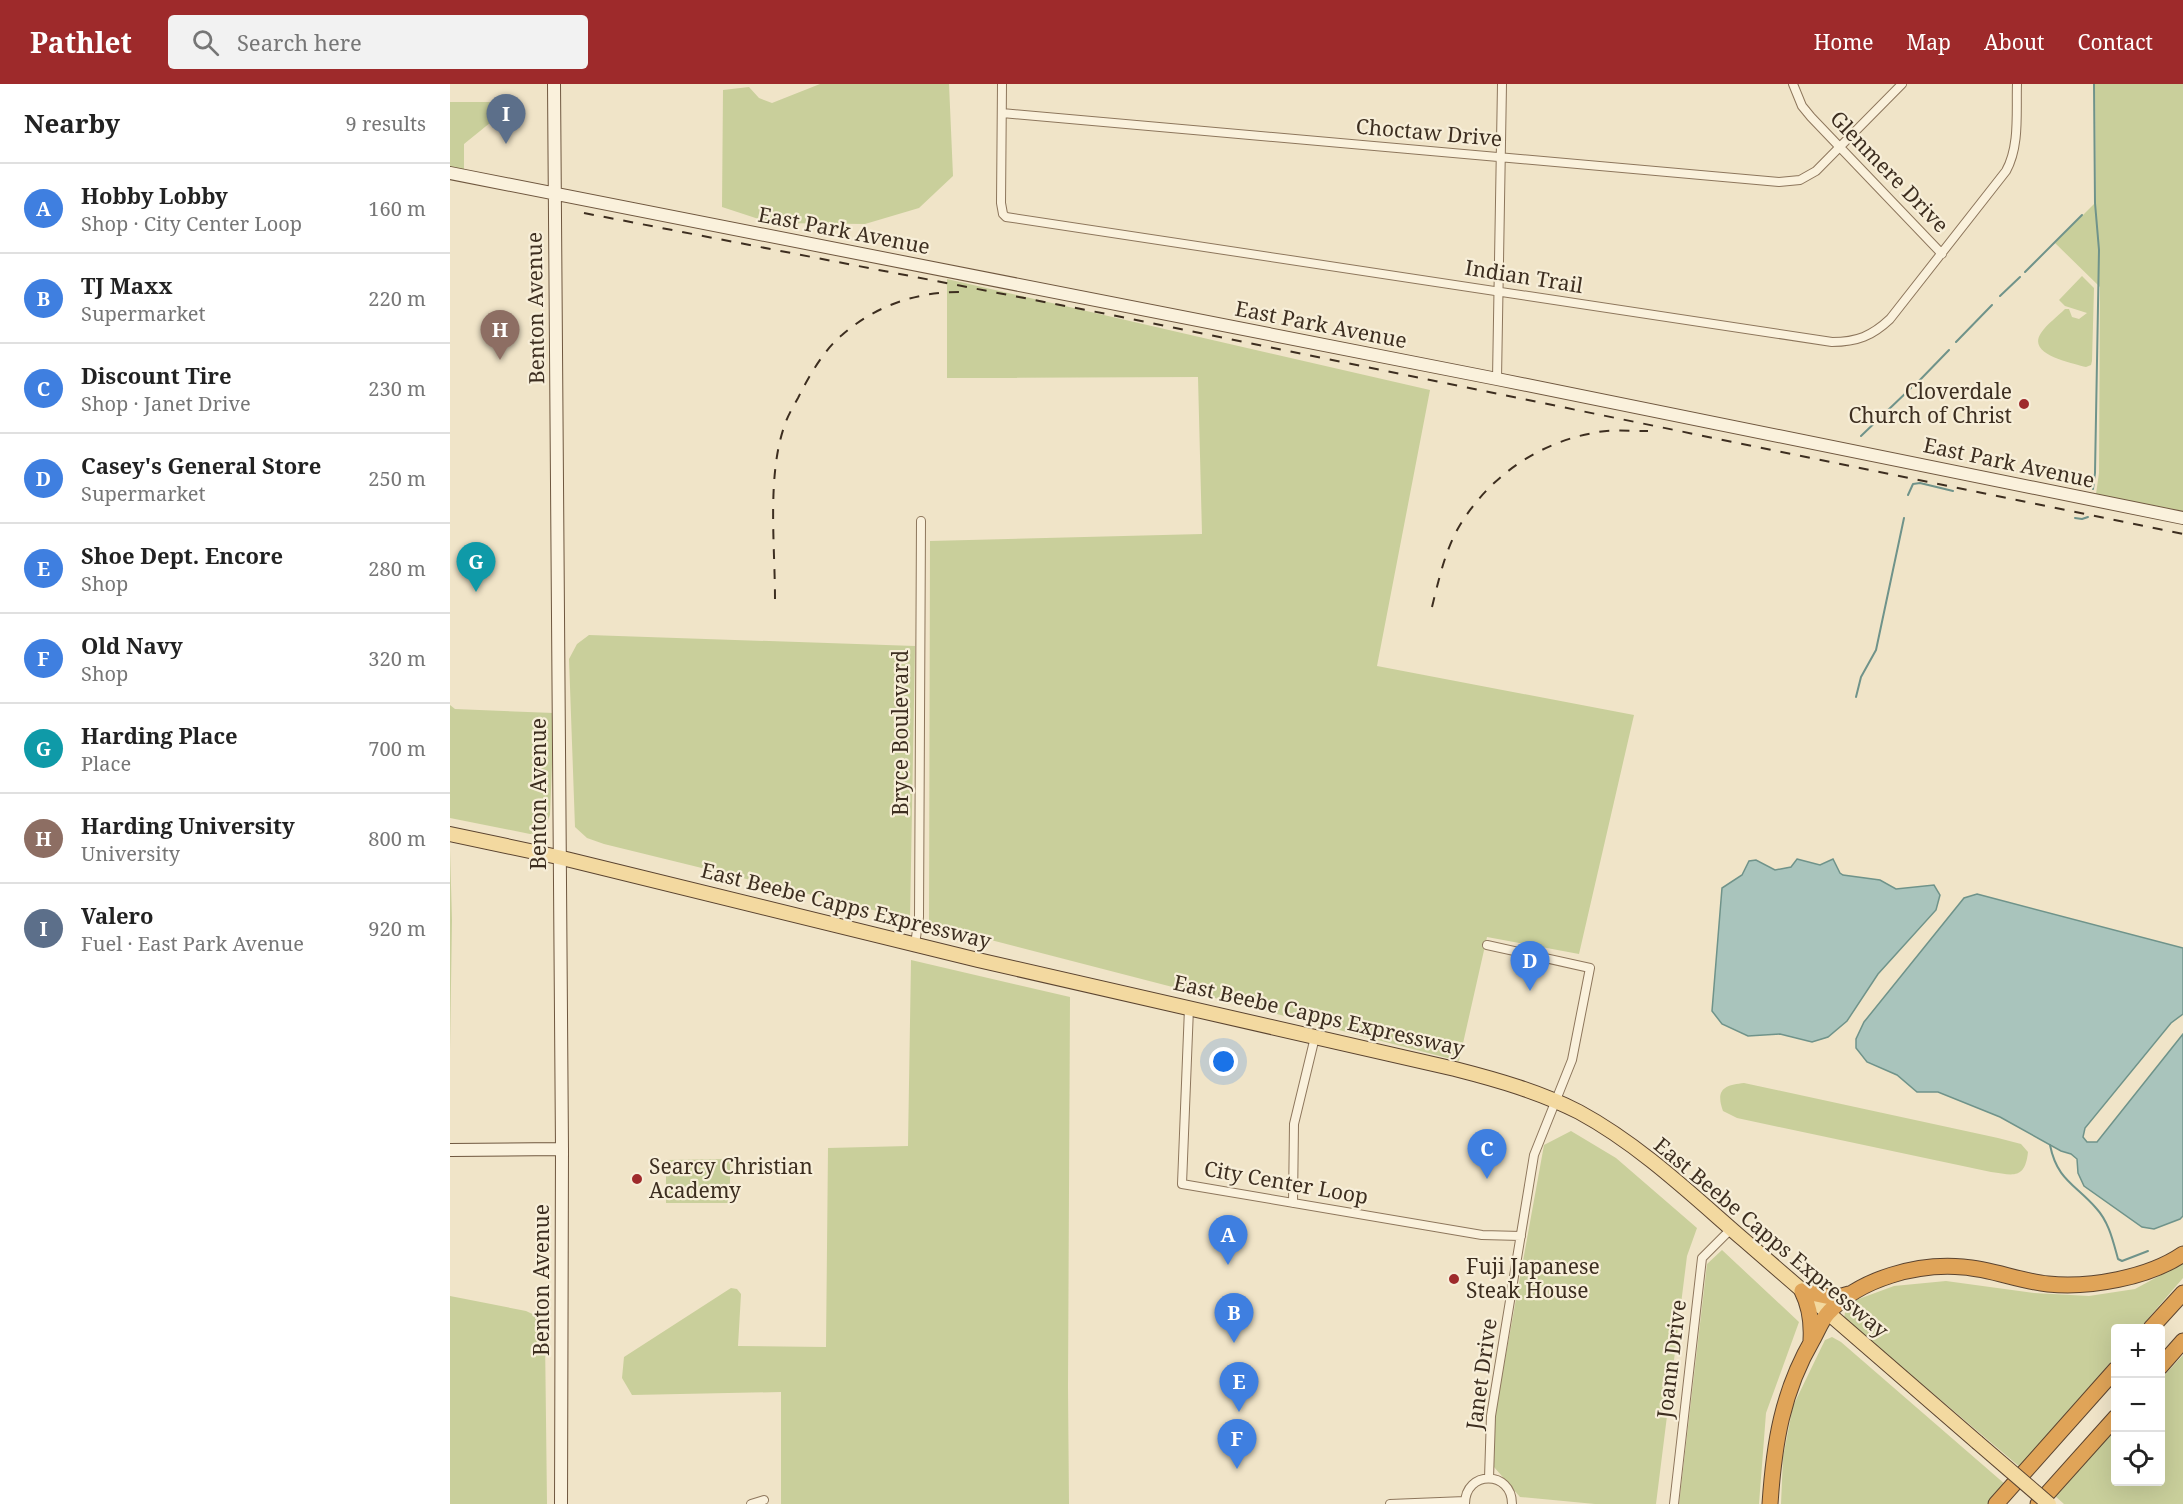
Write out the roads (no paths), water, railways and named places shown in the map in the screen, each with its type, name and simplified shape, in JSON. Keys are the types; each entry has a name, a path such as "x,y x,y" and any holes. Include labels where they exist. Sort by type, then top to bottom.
{"highway":[{"path":"1802,1291 1836,1298 1891,1275 1930,1267 1964,1267 2048,1284 2085,1284 2130,1277 2183,1254"},
{"path":"1802,1291 1808,1301 1811,1321 1810,1343"},
{"path":"1770,1504 1773,1455 1782,1408 1810,1343 1828,1313 1851,1293"},
{"path":"2155,1324 2183,1293"},
{"path":"2165,1361 2183,1341"},
{"path":"1996,1504 2111,1374"},
{"path":"2038,1504 2111,1422"}],"main road":[{"name":"East Beebe Capps Expressway","path":"450,834 558,857 915,944 1455,1069 1505,1082 1556,1100 1623,1139 1731,1229 2049,1504"}],"street":[{"name":"Benton Avenue","path":"554,84 558,493 558,857 562,1149 561,1504"},
{"name":"Indian Trail","path":"1002,84 1001,203 1003,214 1006,217 1832,342 1845,342 1869,336 1890,319 2010,165 2015,143 2017,84"},
{"path":"1497,379 1502,84"},
{"name":"Glenmere Drive","path":"1793,84 1802,105 1811,117 1942,254"},
{"name":"Choctaw Drive","path":"1002,113 1794,182 1806,178 1841,147 1902,84"},
{"name":"East Park Avenue","path":"450,173 1497,379 2183,518"},
{"name":"Bryce Boulevard","path":"915,944 919,917 921,521"},
{"name":"Janet Drive","path":"1487,945 1590,968 1572,1060 1534,1155 1491,1416 1490,1478"},
{"name":"City Center Loop","path":"1189,1008 1182,1184 1482,1235 1521,1236"},
{"path":"1293,1203 1294,1124 1316,1037"},
{"path":"450,1150 562,1149"},
{"name":"Joann Drive","path":"1674,1504 1702,1258 1731,1229"},
{"path":"1390,1504 1465,1502 1468,1490 1473,1484 1480,1479 1490,1478 1508,1487 1512,1504"},
{"path":"751,1504 764,1500"}],"water":[{"path":"1797,859 1820,865 1833,859 1843,875 1880,880 1896,889 1934,885 1940,895 1936,910 1878,974 1847,1021 1828,1037 1812,1042 1780,1034 1748,1036 1722,1024 1712,1011 1722,888 1742,875 1749,861 1756,860 1775,870 1791,867"},
{"path":"1977,894 2183,948 2183,1014 2171,1023 2085,1128 2083,1137 2087,1142 2097,1142 2183,1034 2183,1216 2180,1219 2154,1229 2142,1227 2084,1186 2078,1173 2077,1159 2071,1154 2061,1151 2000,1117 1938,1092 1917,1092 1897,1075 1867,1062 1856,1048 1856,1039 1864,1022 1964,898"}],"waterway":[{"path":"2093,489 2099,250 2095,203 2094,84"},
{"path":"2025,272 2082,215"},
{"path":"2000,296 2020,277"},
{"path":"1956,342 1992,305"},
{"path":"1916,384 1949,350"},
{"path":"1861,436 1911,388"},
{"path":"1908,495 1913,484 1920,483 1953,491"},
{"path":"2075,518 2088,517"},
{"path":"1856,697 1861,677 1876,650 1904,518"},
{"path":"2050,1145 2053,1157 2062,1174 2104,1219 2118,1259 2122,1261 2148,1251"}],"railway":[{"path":"584,213 1112,315 2183,534"},
{"path":"775,599 773,512 775,468 784,427 812,373 835,341 869,315 915,297 964,292"},
{"path":"1432,607 1450,544 1472,508 1500,477 1534,454 1573,438 1606,431 1648,431"}],"place":[{"name":"Valero","path":"506,144"},
{"name":"Harding University","path":"500,360"},
{"name":"Cloverdale Church of Christ","path":"2024,404"},
{"name":"Harding Place","path":"476,592"},
{"name":"Casey's General Store","path":"1530,991"},
{"name":"Searcy Christian Academy","path":"637,1179"},
{"name":"Discount Tire","path":"1487,1179"},
{"name":"Hobby Lobby","path":"1228,1265"},
{"name":"Fuji Japanese Steak House","path":"1454,1279"},
{"name":"TJ Maxx","path":"1234,1343"},
{"name":"Shoe Dept. Encore","path":"1239,1412"},
{"name":"Old Navy","path":"1237,1469"}]}
